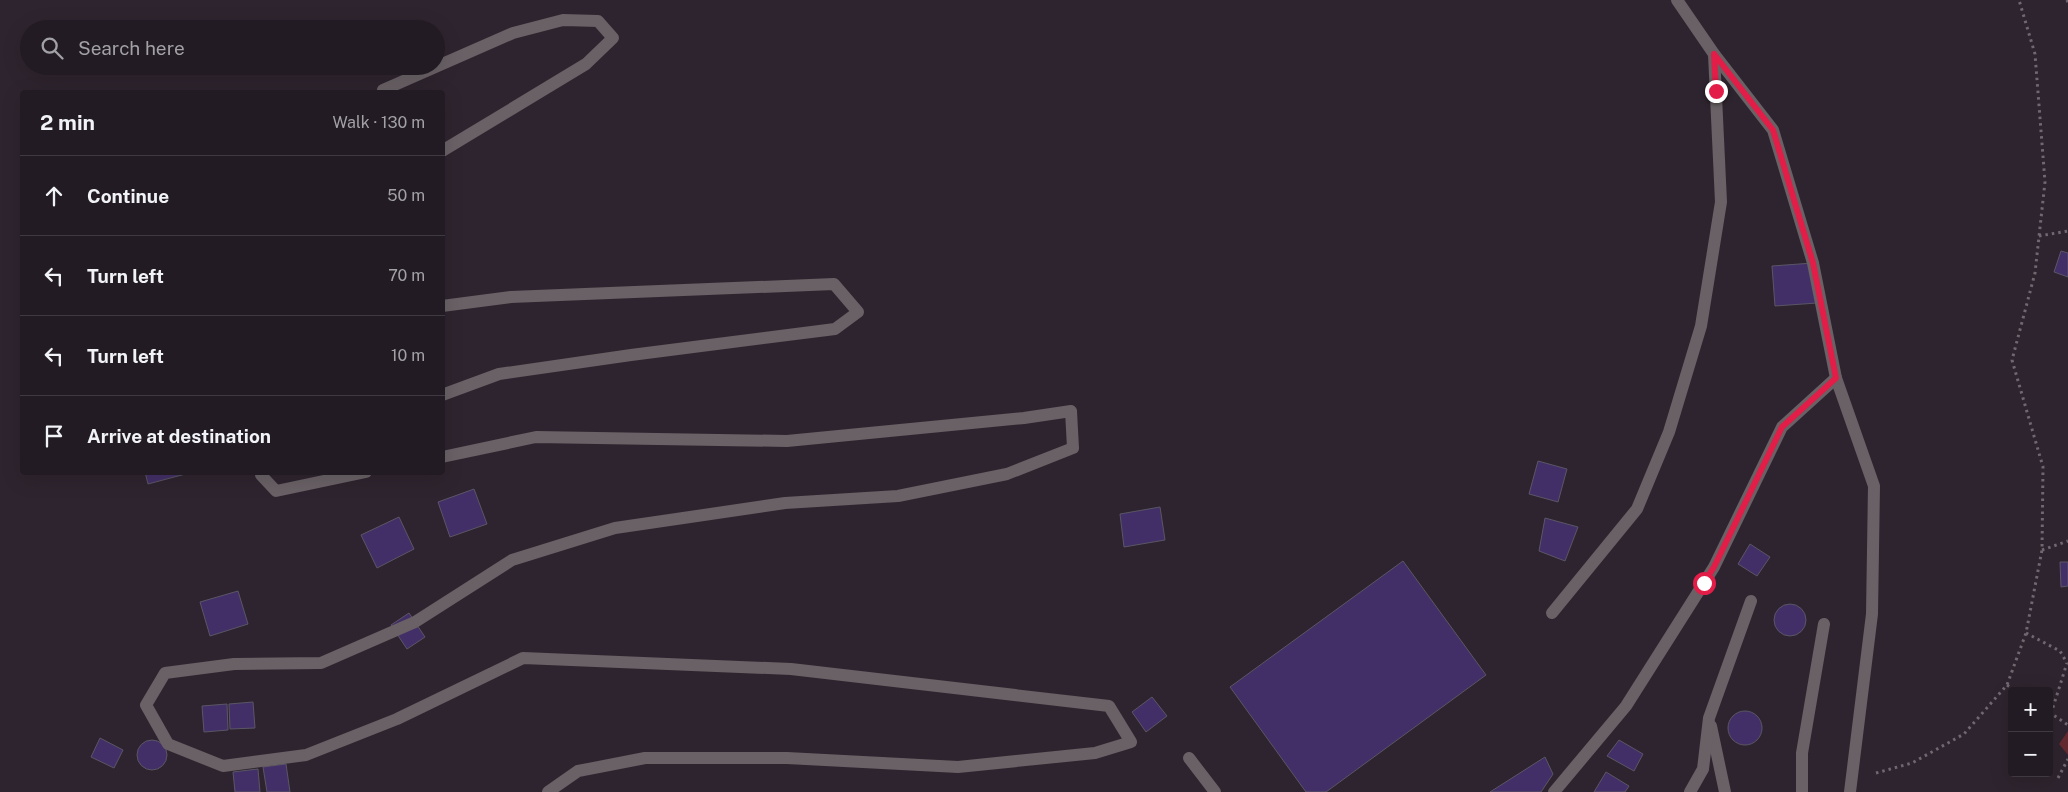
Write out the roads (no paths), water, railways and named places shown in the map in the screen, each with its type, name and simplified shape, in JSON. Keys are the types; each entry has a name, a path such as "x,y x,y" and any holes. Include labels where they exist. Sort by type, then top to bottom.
{"lane":[{"path":"1677,0 1714,54 1773,130 1813,263 1836,378 1874,486 1872,614 1850,786"},
{"path":"445,63 513,33 563,20 598,21 613,38 586,64 445,149"},
{"path":"1552,613 1637,509 1669,432 1701,326 1721,202 1714,54"},
{"path":"383,90 417,75"},
{"path":"445,306 511,297 834,284 858,312 835,329 499,374 445,394"},
{"path":"1554,792 1626,706 1714,567 1782,427 1836,378"},
{"path":"445,456 536,437 787,441 1024,418 1071,411 1074,448 1007,474 898,496 785,503 615,528 512,560 415,622 321,663 234,664 164,673 146,705 168,744 223,766 306,755 397,719 523,658 791,669 1109,706 1131,742 1095,753 958,767 787,758 644,758 578,772 548,792"},
{"path":"260,475 276,491 352,475"},
{"path":"1690,792 1703,769 1709,718 1752,601"},
{"path":"1802,792 1802,753 1824,624"},
{"path":"1709,718 1726,792"},
{"path":"1189,758 1215,792"}]}
